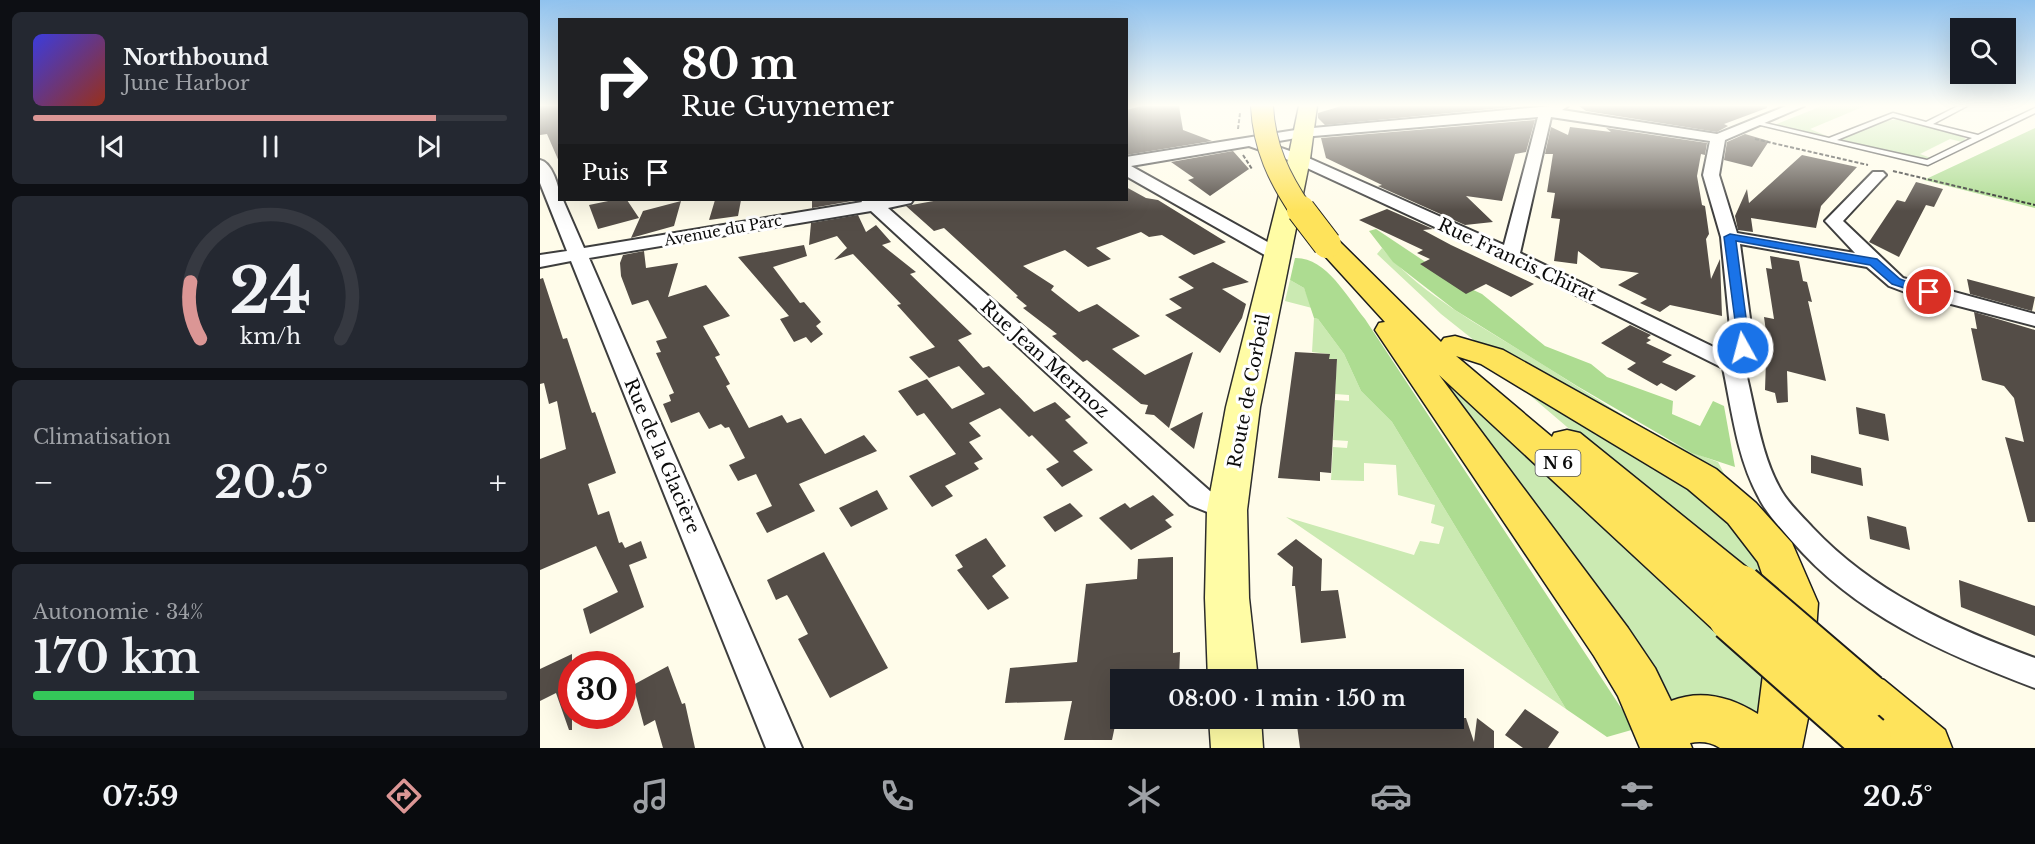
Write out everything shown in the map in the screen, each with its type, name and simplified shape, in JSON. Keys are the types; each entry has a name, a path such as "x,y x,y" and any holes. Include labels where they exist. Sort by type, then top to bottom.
{"main road":[{"name":"N 6","path":"1264,141 1281,185 1337,242 1455,345 1871,727 1926,748"},
{"name":"N 6","path":"1281,141 1285,154 1302,186 1337,242 1386,308 1736,603"},
{"name":"Route de Corbeil","path":"1232,669 1227,598 1227,510 1243,407 1302,141"},
{"path":"1386,308 1389,330 1611,642 1638,684 1664,741"},
{"path":"1455,345 1492,357 1702,479 1742,513 1778,555 1795,603 1786,703 1776,748"},
{"path":"1664,741 1670,724 1682,720 1707,718 1737,728 1757,748"},
{"path":"1236,729 1237,748"}],"street":[{"path":"1128,162 1251,142 1301,146 1337,141"},
{"path":"1510,255 1539,141"},
{"path":"1722,141 1711,175 1730,237 1743,348 1733,365 1758,463 1771,496 1821,557 1867,593 1932,631 2035,673"},
{"path":"1251,142 1301,146"},
{"name":"Rue Francis Chirat","path":"1301,146 1510,255 1733,365"},
{"name":"Rue de la Glacière","path":"540,164 784,748"},
{"path":"1128,170 1276,254"},
{"path":"1879,170 1833,221 1874,262 1896,282 1912,288 2035,320"},
{"name":"Avenue du Parc","path":"540,261 871,202 888,201"},
{"name":"Rue Jean Mermoz","path":"871,202 1200,498 1227,510"},
{"path":"1730,237 1874,262"}],"lane":[{"path":"1831,141 1928,163 1973,141"}],"path":[{"path":"1746,141 2035,205"}],"green space":[{"path":"1847,141 1946,141 1920,154 1931,158 1921,159"},
{"path":"2007,141 2035,141 2035,208 1924,180"},
{"path":"1376,229 1454,281 1482,294 1545,346 1591,364 1607,377 1673,401 1672,414 1700,426 1713,401 1724,406 1735,467 1692,453 1577,386 1455,310 1393,262 1369,231"},
{"path":"1382,248 1415,280 1476,323 1648,430 1718,462 1737,499 1480,345 1441,314 1377,254"},
{"path":"1295,258 1306,259 1326,271 1365,319 1635,729 1607,737 1566,709 1392,422 1361,391 1344,354 1318,319 1314,318 1304,288 1290,280"},
{"path":"1290,280 1304,288 1312,308 1285,301"},
{"path":"1314,318 1318,319 1344,354 1361,391 1392,422 1566,709 1286,517 1414,555 1420,541 1439,544 1444,527 1431,523 1435,505 1398,495 1396,465 1364,463 1364,481 1331,480 1333,447 1347,448 1348,441 1333,440 1335,400 1349,401 1349,395 1335,394 1337,359 1329,359 1329,354 1312,352"},
{"path":"1444,384 1449,384 1727,635 1725,643 1767,681 1756,724 1668,711"},
{"path":"1519,386 1685,475 1749,538 1774,591 1663,509"}],"building":[{"path":"550,141 558,141 558,159"},
{"path":"1128,141 1212,141 1128,155"},
{"path":"1322,141 1529,141 1526,152 1515,154 1502,201 1466,196 1493,222 1465,225 1378,186 1382,185 1326,158"},
{"path":"1548,141 1693,141 1707,143 1705,155 1701,154 1697,176 1709,234 1706,239 1711,279 1720,259 1722,316 1670,305 1660,312 1640,303 1647,299 1618,285 1639,273 1601,268 1578,251 1577,264 1554,261 1560,219 1551,218 1555,193 1547,192 1553,154 1545,154"},
{"path":"1769,141 1752,167 1724,160 1727,142"},
{"path":"1233,151 1249,169 1210,196 1188,180 1194,178 1171,162"},
{"path":"1802,155 1857,167 1821,206 1816,228 1751,218 1753,232 1738,230 1735,216 1747,189 1749,203"},
{"path":"1916,182 1943,189 1934,207 1926,205 1899,257 1869,242 1897,200 1905,202"},
{"path":"1128,188 1146,198 1158,200 1226,242 1194,255 1162,235 1149,237 1141,232 1096,248 1111,259 1088,267 1065,250 1023,266 1054,286 1051,290 1079,312 1097,304 1140,336 1112,349 1145,375 1193,352 1169,428 1154,415 1145,414 1148,405 1141,404 1087,360 1083,362 1052,336 1057,334 1023,308 1027,306 1016,297 1018,296 944,228 934,231 906,206 934,201 1128,201"},
{"path":"608,201 628,201 639,218 598,229 589,205"},
{"path":"681,201 674,226 631,238 643,211"},
{"path":"715,201 741,201 738,216 709,220"},
{"path":"812,201 852,201 812,208"},
{"path":"1387,209 1433,229 1423,230 1534,284 1511,297 1486,284 1466,294 1420,264 1430,259 1417,253 1423,250 1359,220"},
{"path":"858,215 866,232 876,225 891,242 882,245 916,272 910,274 972,334 958,340 983,368 989,366 1034,412 1055,402 1071,417 1065,420 1088,443 1073,451 1093,470 1062,487 1046,469 1059,462 1032,435 1029,437 1000,408 969,423 981,436 969,442 983,459 974,463 979,469 945,486 953,496 932,507 909,476 956,454 924,413 917,416 898,391 927,379 952,409 985,394 959,366 929,378 909,357 935,347 897,305 901,304 853,254 834,260 847,248 837,236 809,245 811,223"},
{"path":"804,245 807,256 773,267 800,303 804,302 821,322 816,326 823,334 811,343 806,337 794,342 780,319 789,316 738,257"},
{"path":"644,251 646,268 678,263 668,297 706,285 730,316 703,326 720,355 715,357 730,384 726,386 749,428 782,415 787,423 801,418 825,454 864,435 877,451 799,484 815,511 767,533 756,513 772,506 756,474 738,481 729,465 745,458 729,427 725,428 721,424 709,429 699,412 671,423 663,404 671,401 669,395 674,393 656,353 661,352 656,341 667,338 648,300 632,305 621,276 620,263 623,255"},
{"path":"1770,256 1799,261 1803,281 1807,282 1812,302 1808,301 1826,381 1787,371 1788,402 1777,403 1775,393 1765,390 1766,359 1770,360 1764,317 1774,319 1766,268 1772,269"},
{"path":"1213,262 1249,282 1222,289 1246,304 1242,318 1220,353 1165,315 1182,308 1169,299 1194,288 1178,277"},
{"path":"543,278 563,339 567,338 592,413 595,412 616,473 588,484 598,515 609,511 619,543 622,542 625,548 641,541 647,558 629,565 644,607 590,634 583,609 618,592 596,546 540,570 540,459 566,449 557,401 549,404 544,383 540,384 540,279"},
{"path":"1967,279 2035,297 2032,311 1970,294"},
{"path":"1974,312 2035,330 2035,522 2028,522 2005,437 2024,442 2014,398 2004,386 1982,380 1971,328 1977,329"},
{"path":"1630,325 1651,335 1647,338 1651,340 1646,343 1672,355 1662,362 1696,376 1676,391 1661,383 1657,386 1627,369 1636,363 1601,343"},
{"path":"1295,352 1330,354 1329,359 1337,359 1331,473 1320,472 1320,481 1278,478"},
{"path":"1856,407 1885,414 1889,441 1859,434"},
{"path":"1203,412 1194,449 1170,429"},
{"path":"1811,455 1861,468 1863,486 1811,473"},
{"path":"877,490 888,509 851,527 839,508"},
{"path":"1153,495 1174,515 1165,520 1172,527 1131,550 1099,518 1125,503 1130,508"},
{"path":"1070,503 1083,516 1055,532 1043,517"},
{"path":"1867,516 1906,527 1910,550 1870,539"},
{"path":"986,538 1006,566 992,576 1009,598 988,610 957,570 963,567 955,555"},
{"path":"1296,539 1322,559 1321,591 1338,590 1346,638 1301,643 1295,586 1292,586 1293,567 1277,554"},
{"path":"824,552 888,668 830,698 798,639 808,634 789,598 787,595 776,600 767,580"},
{"path":"1173,557 1173,653 1180,652 1179,669 1110,669 1110,729 1114,729 1112,740 1064,740 1072,701 1005,703 1010,668 1077,662 1086,584 1137,579 1138,559"},
{"path":"1959,580 2035,606 2035,636 1961,607"},
{"path":"558,661 558,699 556,693 540,701 540,669"},
{"path":"668,666 682,704 685,703 695,748 663,748 655,720 644,726 636,696 636,683"},
{"path":"1525,709 1559,732 1548,748 1523,748 1505,735"},
{"path":"1464,718 1466,718 1474,742 1477,718 1494,731 1494,748 1300,748 1297,729 1464,729"}],"route":[{"path":"1743,348 1730,237 1874,262 1896,282 1929,292"}]}
